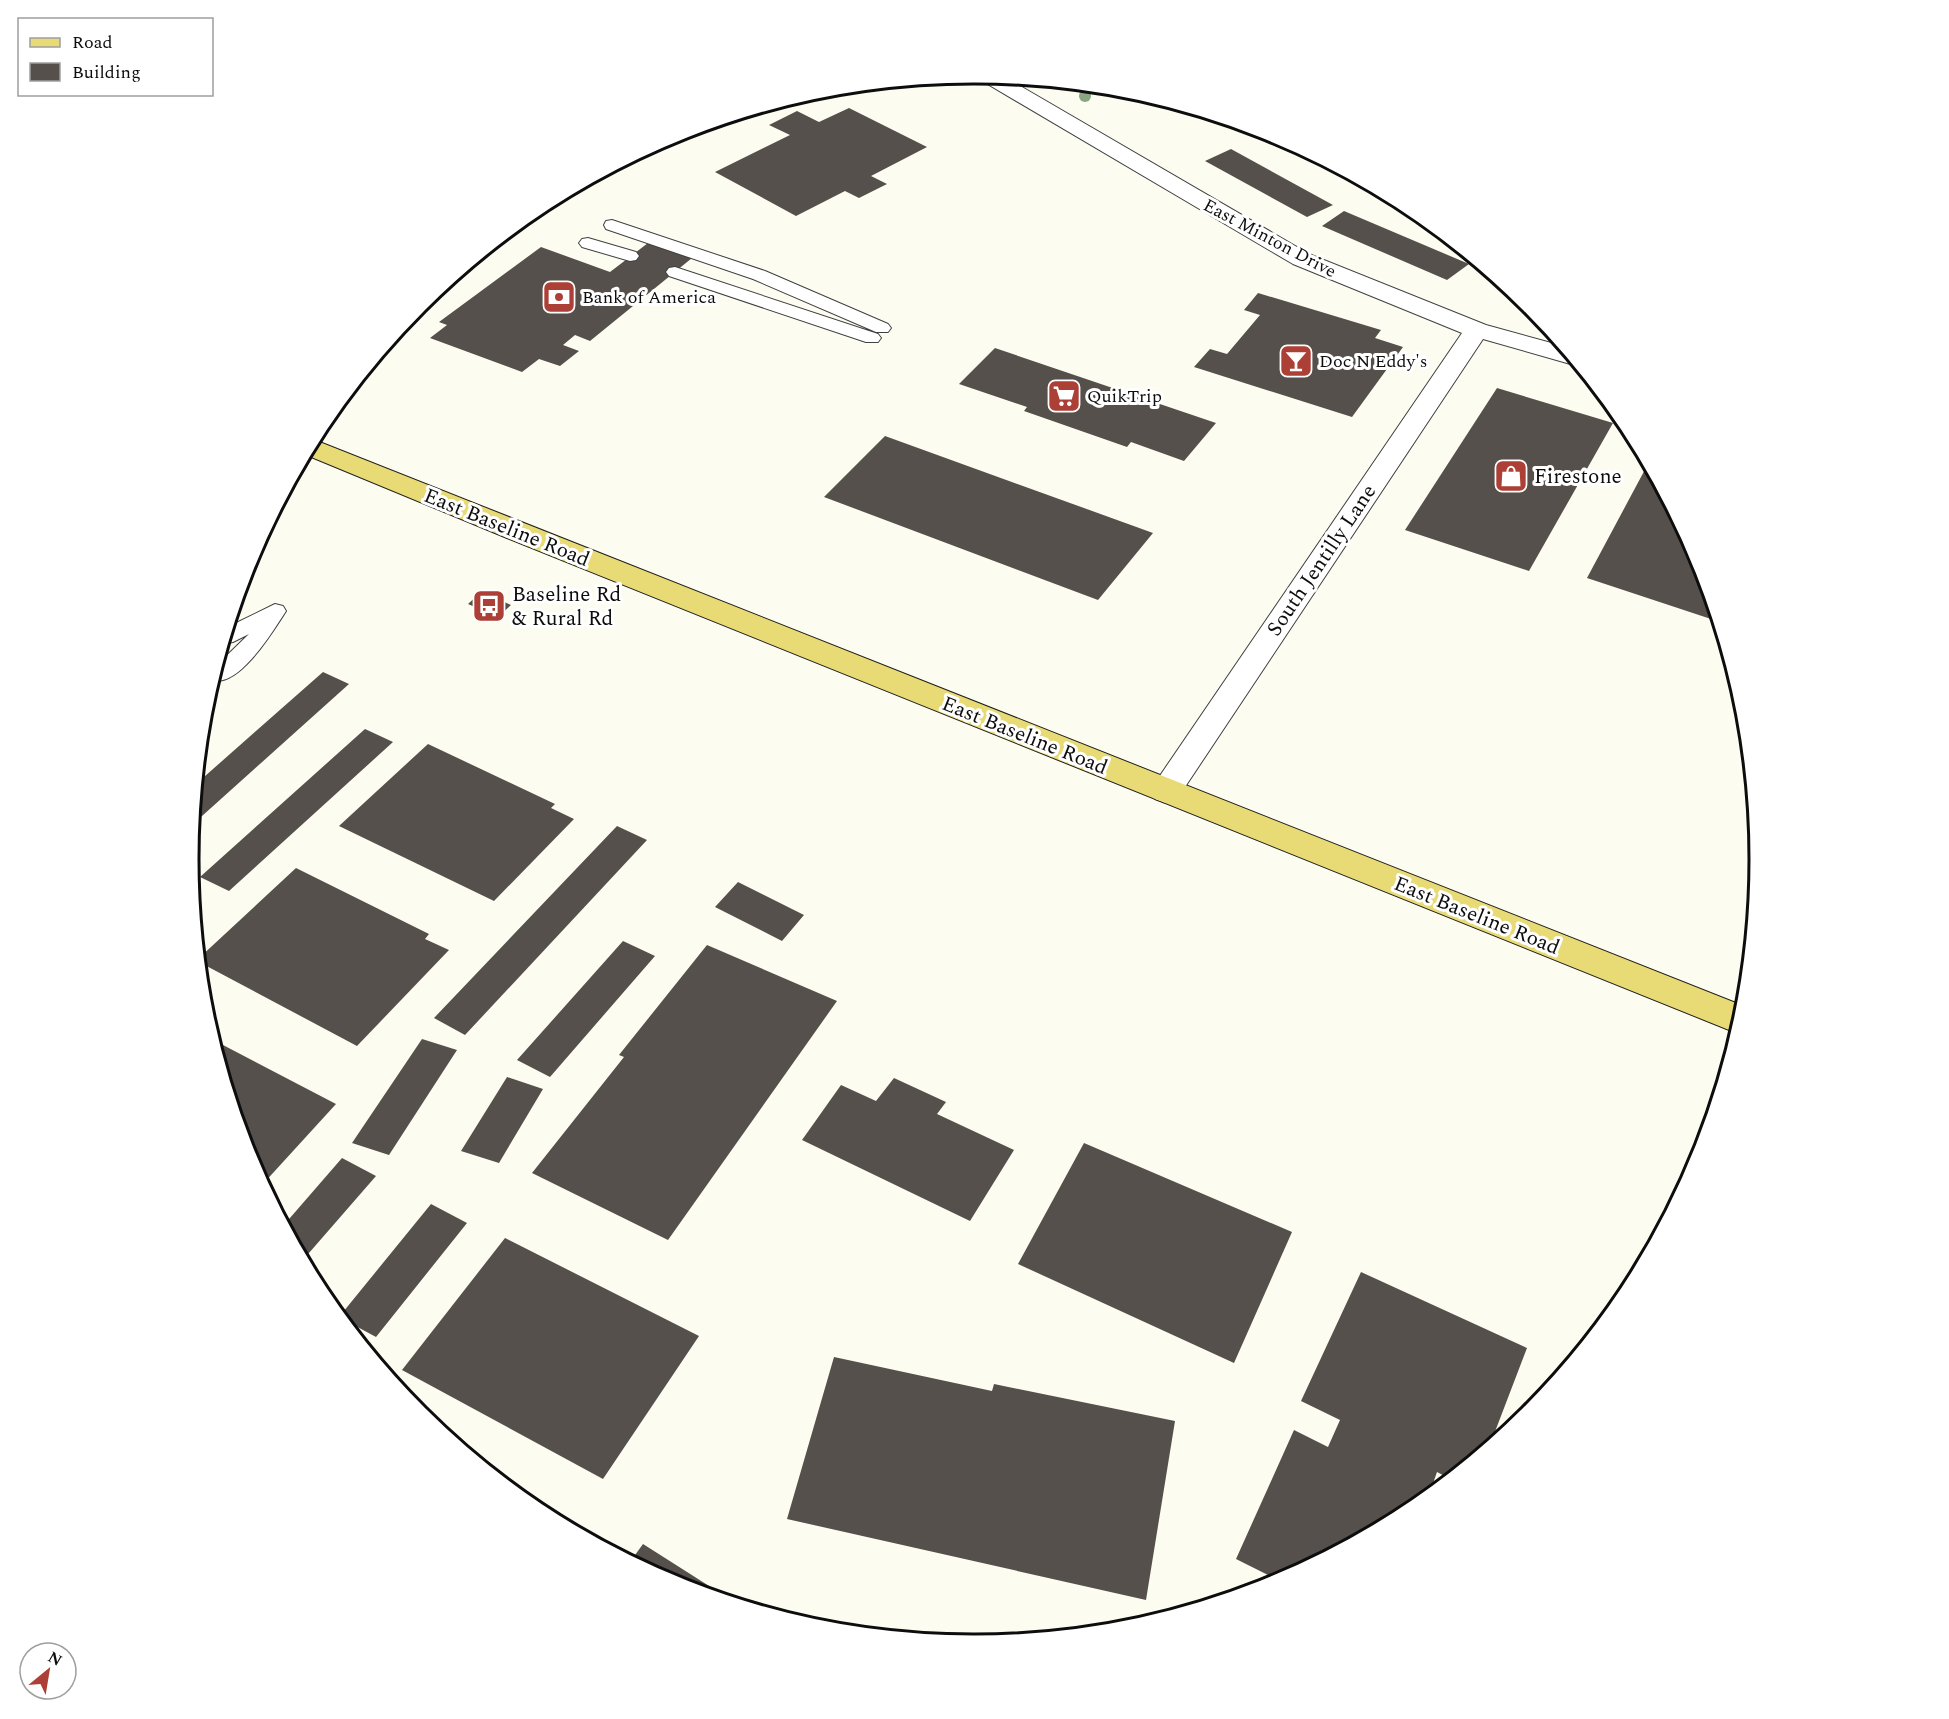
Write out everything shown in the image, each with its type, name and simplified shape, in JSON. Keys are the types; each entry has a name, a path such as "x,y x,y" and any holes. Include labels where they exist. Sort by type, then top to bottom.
{"main road":[{"name":"East Baseline Road","path":"317,449 1734,1017"}],"street":[{"name":"East Minton Drive","path":"1003,85 1302,259 1477,330 1563,354"},
{"name":"South Jentilly Lane","path":"1166,791 1477,330"}],"lane":[{"path":"635,253 599,234 759,275 877,333 680,268"},
{"path":"224,664 254,642 275,611 233,633"}],"building":[{"path":"849,108 927,147 871,176 887,184 859,198 845,191 796,216 715,172 790,135 769,125 797,111 819,122"},
{"path":"1231,149 1333,205 1307,217 1205,161"},
{"path":"1344,211 1469,264 1447,280 1322,226"},
{"name":"Bank of America","path":"648,243 692,258 590,341 575,335 563,345 579,351 560,366 539,359 522,372 430,338 447,325 439,322 541,247 610,272"},
{"name":"Doc N Eddy's","path":"1258,293 1381,330 1375,338 1403,347 1352,417 1194,367 1210,349 1227,354 1260,315 1244,310"},
{"name":"QuikTrip","path":"995,348 1216,423 1184,461 1131,442 1127,447 1024,411 1027,407 959,384"},
{"name":"Firestone","path":"1497,388 1613,423 1529,571 1405,530"},
{"path":"885,436 1153,533 1098,600 824,497"},
{"path":"1645,470 1691,563 1712,619 1587,578"},
{"path":"481,592 511,605 498,617 468,604"},
{"path":"323,672 349,684 201,817 204,777"},
{"path":"365,729 393,742 229,891 200,877"},
{"path":"428,744 555,804 551,808 574,819 494,901 339,826"},
{"path":"617,826 647,840 465,1035 434,1018"},
{"path":"296,868 429,934 425,939 449,950 357,1046 207,966 205,952"},
{"path":"738,882 804,915 782,941 715,907"},
{"path":"623,941 655,956 550,1077 517,1060"},
{"path":"707,945 837,1001 668,1240 532,1173 624,1057 619,1055"},
{"path":"422,1039 457,1050 389,1155 352,1143"},
{"path":"222,1046 336,1104 268,1178 240,1109"},
{"path":"507,1077 543,1089 499,1163 461,1151"},
{"path":"894,1078 946,1102 937,1114 1014,1150 970,1221 802,1140 841,1085 876,1101"},
{"path":"1084,1143 1292,1232 1234,1363 1018,1264"},
{"path":"342,1158 376,1176 308,1254 288,1220"},
{"path":"431,1204 467,1223 376,1337 354,1325 344,1311"},
{"path":"505,1238 699,1336 603,1479 402,1370"},
{"path":"1361,1272 1527,1348 1493,1436 1486,1443 1445,1476 1437,1472 1432,1485 1362,1531 1270,1576 1236,1559 1294,1430 1328,1447 1340,1420 1301,1401"},
{"path":"834,1357 992,1391 994,1384 1175,1421 1146,1600 787,1519"},
{"path":"643,1544 717,1591 678,1576 634,1556"}],"place":[{"name":"Bank of America","path":"559,297"},
{"name":"Doc N Eddy's","path":"1296,361"},
{"name":"QuikTrip","path":"1064,396"},
{"name":"Firestone","path":"1511,476"},
{"name":"Baseline Rd & Rural Rd","path":"489,606"}]}
